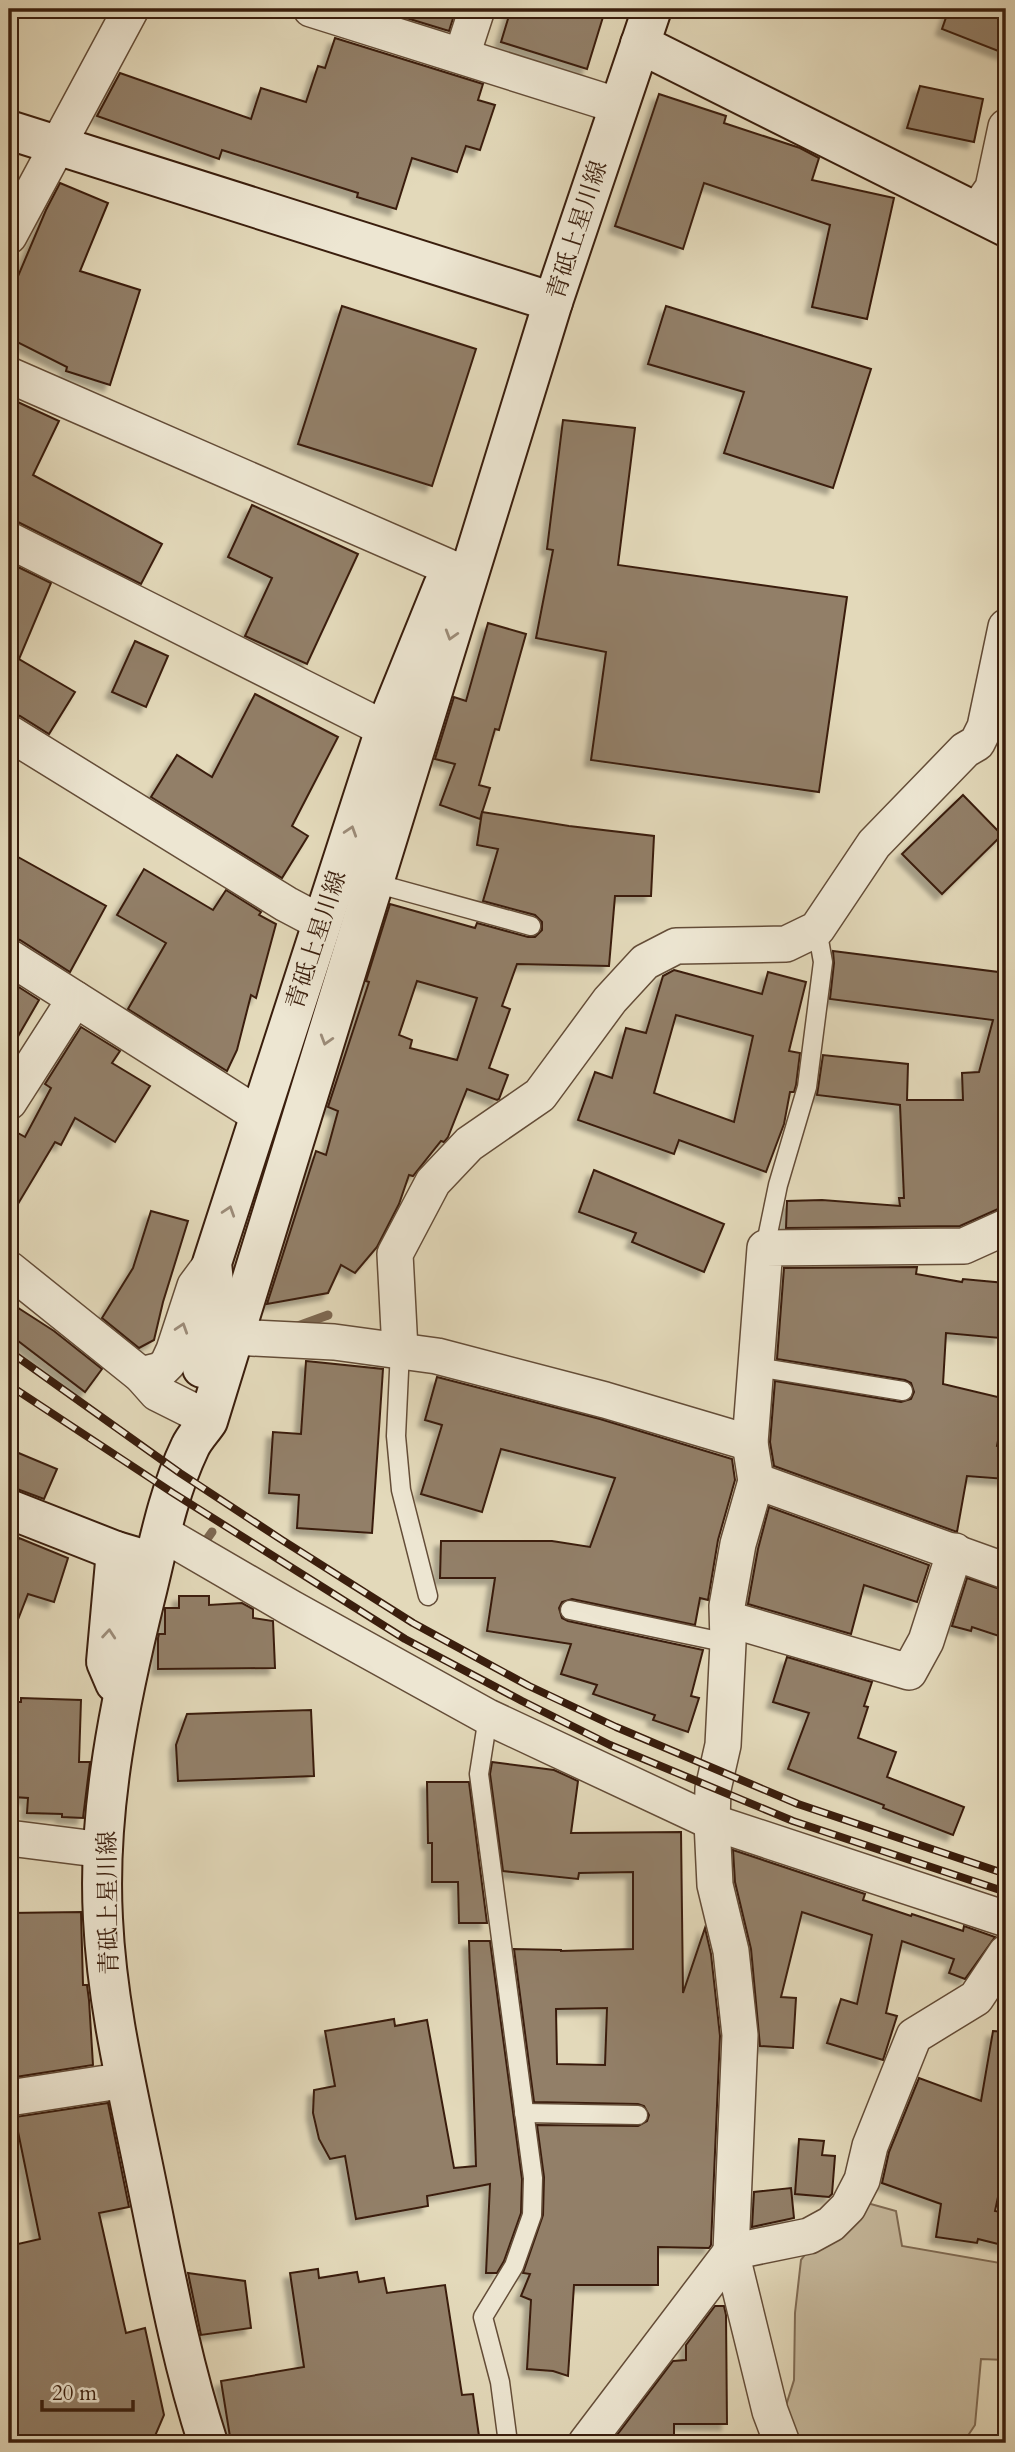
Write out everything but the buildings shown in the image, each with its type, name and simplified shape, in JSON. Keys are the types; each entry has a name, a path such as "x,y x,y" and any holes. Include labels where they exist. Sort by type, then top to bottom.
{"main road":[{"path":"646,26 991,219"},
{"name":"青砥上星川線","path":"222,1334 212,1263 338,873 385,729 459,573 507,453 553,302 646,26"},
{"path":"9,130 553,302"},
{"name":"青砥上星川線","path":"208,2443 195,2406 172,2307 108,1983 102,1917 111,1770 121,1699 157,1547 191,1428 208,1421 222,1334 285,1174 431,699 459,573"},
{"path":"9,1509 116,1551 157,1547"},
{"path":"116,1551 106,1662 121,1699"}],"street":[{"path":"9,236 131,9"},
{"path":"311,9 619,106"},
{"path":"462,55 477,9"},
{"path":"991,219 993,188 1006,127"},
{"path":"9,375 459,573"},
{"path":"9,540 385,729 410,771"},
{"path":"400,1350 395,1254 433,1182 469,1144 541,1095 610,1000 645,962 676,946 786,944 817,929 874,844 965,750 992,744 985,727 1006,627"},
{"path":"385,729 431,699"},
{"path":"9,733 286,904 322,923 343,986"},
{"path":"322,923 370,897"},
{"path":"9,957 260,1116 285,1174"},
{"path":"9,1102 75,999"},
{"path":"260,1116 284,1112 307,1103"},
{"path":"782,2443 770,2411 731,2252 740,2035 731,1951 715,1885 712,1822 713,1789 723,1745 727,1606 738,1544 756,1482 750,1443 765,1248 964,1246 1006,1227"},
{"path":"141,1375 161,1370 168,1363 195,1286 212,1263"},
{"path":"9,1269 141,1375 191,1428"},
{"path":"222,1334 400,1350 437,1356 605,1400 750,1443"},
{"path":"756,1482 1006,1571"},
{"path":"157,1547 291,1608 488,1717 712,1822 1006,1919"},
{"path":"728,1631 909,1672 926,1641 955,1551"},
{"path":"9,1838 104,1850"},
{"path":"586,2443 731,2252 809,2236 831,2224 848,2207 862,2180 870,2146 914,2036 976,1998 1006,1953"},
{"path":"9,2098 126,2080"}],"lane":[{"path":"338,873 370,897 531,926"},
{"path":"765,1248 778,1185 807,1087 823,962 817,929"},
{"path":"400,1350 396,1436 401,1490 428,1596"},
{"path":"757,1367 902,1391"},
{"path":"570,1610 728,1631"},
{"path":"488,1717 479,1774 533,2178 532,2215 514,2266 484,2317 500,2382 509,2443"},
{"path":"524,2113 638,2115"}],"shaded area":[{"path":"860,2201 896,2211 902,2246 1006,2264 1006,2360 981,2359 975,2425 963,2443 796,2443 784,2412 794,2380 795,2313 801,2260 810,2248"}],"waterway":[{"path":"295,1327 328,1315"},
{"path":"207,1539 212,1532"}],"railway":[{"path":"9,1351 180,1473 282,1540 413,1623 529,1686 616,1727 798,1804 1006,1874"},
{"path":"9,1385 173,1493 405,1639 522,1701 610,1745 793,1821 1006,1892"}]}
